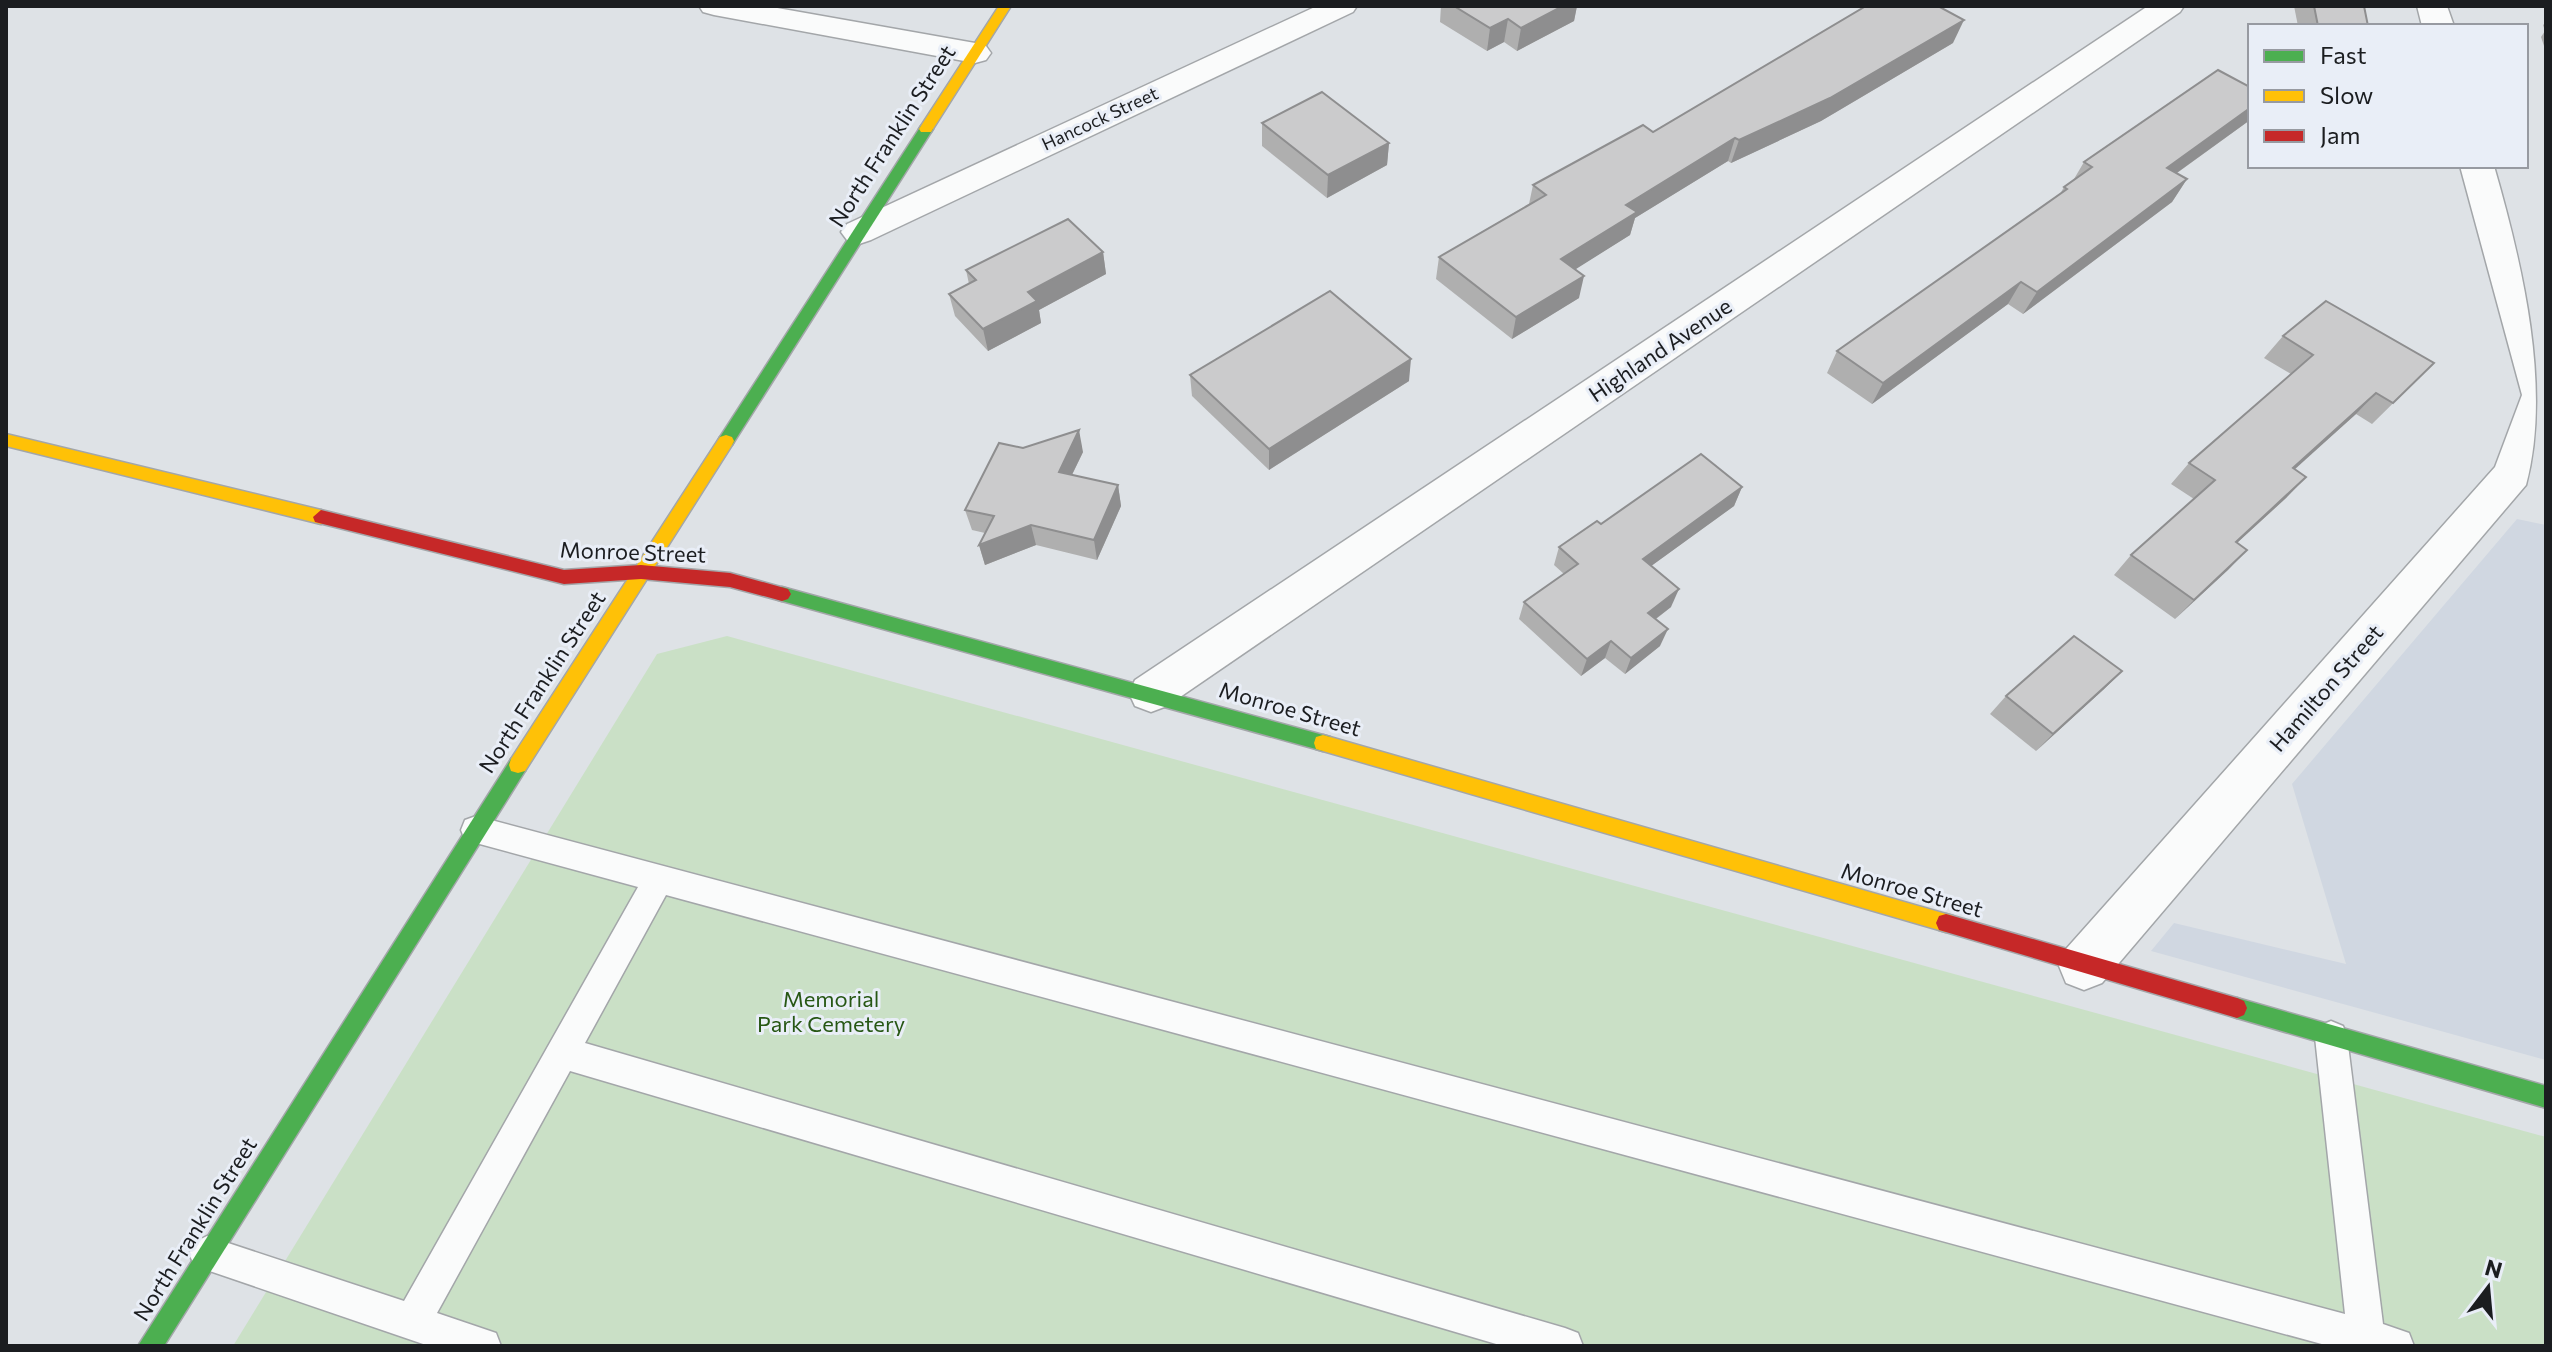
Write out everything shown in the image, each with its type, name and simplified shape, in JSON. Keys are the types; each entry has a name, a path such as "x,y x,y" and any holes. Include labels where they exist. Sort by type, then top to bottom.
{"street":[{"path":"714,6 975,53"},
{"name":"North Franklin Street","path":"150,1346 476,830 1005,6"},
{"name":"Hancock Street","path":"859,232 1342,6"},
{"name":"Highland Avenue","path":"1151,693 2169,6"},
{"name":"Hamilton Street","path":"2084,966 2512,474 2541,395 2478,168"},
{"name":"Monroe Street","path":"6,440 564,577 641,572 730,580 1151,693 2084,966 2546,1097"}],"lane":[{"path":"476,830 2376,1343 2331,1037"},
{"path":"412,1322 659,879"},
{"path":"562,1053 1565,1346"},
{"path":"207,1254 483,1346"}],"shaded area":[{"path":"2517,519 2546,525 2546,1060 2151,951 2174,923 2346,964 2292,784"}],"green space":[{"name":"Memorial Park Cemetery","path":"727,636 2546,1137 2546,1346 233,1346 657,654"}],"building":[{"path":"1454,6 1563,6 1521,28 1508,19 1490,28"},
{"path":"1866,6 1938,6 1964,20 1830,98 1739,140 1735,138 1626,205 1637,212 1561,259 1584,276 1516,317 1439,257 1546,195 1533,185 1643,125 1653,132"},
{"path":"2314,6 2364,6 2368,24 2318,24"},
{"path":"2218,70 2248,86 2248,109 2167,168 2187,179 2037,292 2021,282 1883,383 1837,351 2067,189 2064,187 2092,167 2084,162"},
{"path":"1322,92 1389,143 1328,175 1262,123"},
{"path":"1068,219 1103,252 1028,292 1037,301 983,329 949,294 976,280 966,270"},
{"path":"1330,291 1411,359 1269,449 1190,375"},
{"path":"2326,301 2434,363 2393,403 2376,393 2293,468 2306,477 2236,542 2247,550 2194,600 2131,555 2215,480 2189,463 2313,355 2283,336"},
{"path":"1079,430 1059,472 1118,485 1094,540 1031,525 979,545 994,516 965,510 999,443 1023,448"},
{"path":"1701,454 1742,487 1643,559 1679,589 1648,613 1668,629 1631,658 1611,641 1587,659 1524,602 1578,564 1559,547 1597,521 1601,524"},
{"path":"2074,636 2122,671 2053,734 2006,696"}],"traffic: fast":[{"path":"726,441 926,129"},
{"path":"782,594 1323,743"},
{"path":"150,1346 518,765"},
{"path":"2237,1008 2546,1097"}],"traffic: slow":[{"path":"926,129 1005,6"},
{"path":"6,440 321,517"},
{"path":"518,765 726,441"},
{"path":"1323,743 1946,923"}],"traffic: jam":[{"path":"321,517 564,577 641,572 730,580 782,594"},
{"path":"1946,923 2237,1008"}]}
